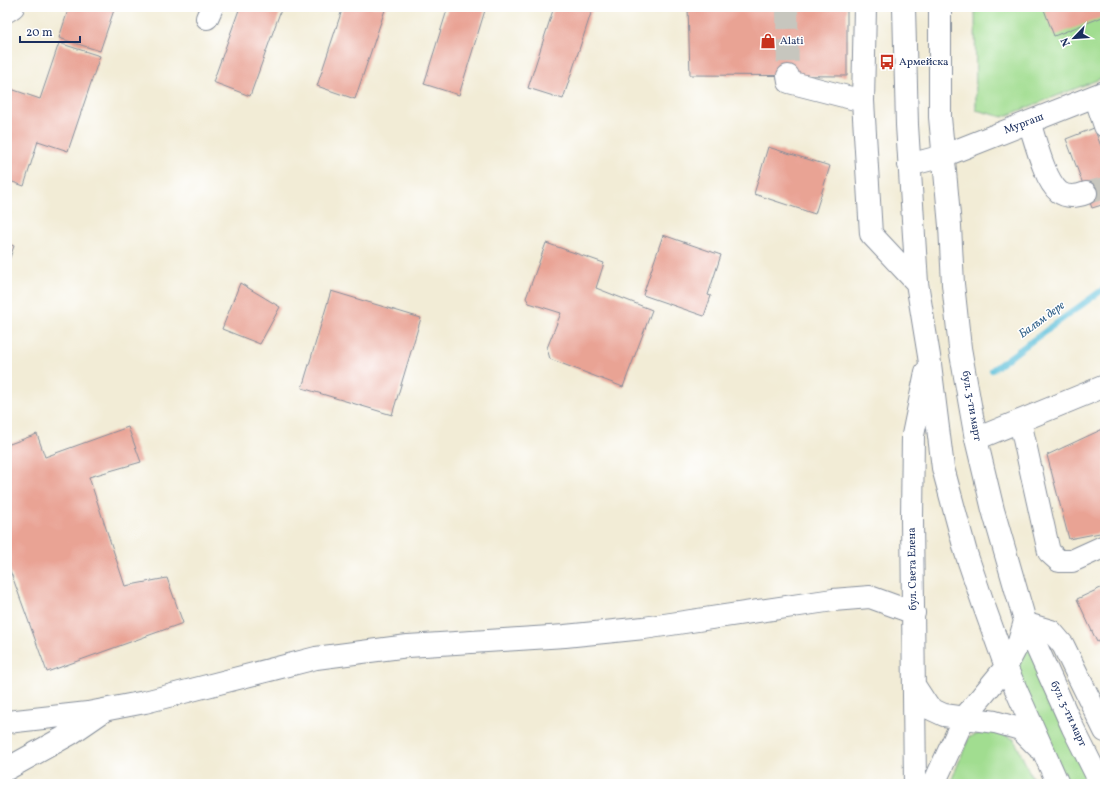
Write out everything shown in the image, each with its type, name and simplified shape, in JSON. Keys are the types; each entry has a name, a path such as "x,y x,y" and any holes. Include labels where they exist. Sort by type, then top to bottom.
{"street":[{"path":"7,11 13,7"},
{"path":"865,7 863,101 871,234 917,284"},
{"path":"904,7 909,166 917,284 929,356 943,468 966,553 1006,667 1058,784"},
{"name":"бул. 3-ти март","path":"940,7 940,117 950,226 953,284 960,348 976,439 993,510 1026,622 1073,728 1100,784"},
{"path":"788,76 789,82 863,101"},
{"path":"1100,94 1105,126"},
{"name":"Мургаш","path":"909,166 943,156 1100,94"},
{"path":"1029,122 1049,178 1060,193 1076,197 1086,193"},
{"name":"бул. Света Елена","path":"915,784 912,518 913,435 929,356"},
{"path":"976,439 1105,386"},
{"path":"1020,421 1049,552 1059,560 1072,561 1105,546"},
{"path":"7,722 107,709 145,702 316,658 408,646 565,636 644,628 833,600 870,597 914,613"},
{"path":"936,784 936,779 964,718 1006,667 1019,642 1026,622 1051,631 1063,645 1105,731"},
{"path":"914,685 929,708 944,715 995,722 1020,730 1043,752"},
{"path":"7,769 70,734 107,709"}],"green space":[{"path":"975,7 1105,7 1105,77 1003,117 976,110"},
{"path":"1026,619 1104,784 1060,784 1006,667"},
{"path":"991,730 1014,739 1035,784 950,784 969,737"}],"building":[{"path":"69,7 115,7 100,51 59,38"},
{"path":"240,7 282,7 250,96 213,82"},
{"path":"343,7 386,7 355,99 317,86"},
{"path":"448,7 486,7 459,95 424,84"},
{"path":"554,7 593,7 563,99 528,88"},
{"name":"Alati","path":"688,7 847,7 847,76 690,75"},
{"path":"1043,7 1105,7 1105,16 1054,36"},
{"path":"59,43 100,56 68,151 38,141 24,186 7,180 7,102 11,89 40,99"},
{"path":"1094,128 1101,146 1105,145 1105,204 1092,208 1066,139"},
{"path":"768,147 830,166 815,214 754,194"},
{"path":"663,235 721,255 708,295 711,296 704,316 643,295"},
{"path":"7,243 14,246 7,266"},
{"path":"546,243 604,263 596,288 652,310 623,387 550,359 547,348 561,313 529,303 526,298"},
{"path":"240,283 280,307 260,344 222,329"},
{"path":"331,291 421,318 392,415 302,388"},
{"path":"128,427 141,462 89,477 125,586 167,578 183,623 47,672 7,562 7,445 37,434 45,457"},
{"path":"1105,428 1105,532 1069,539 1047,455"},
{"path":"1105,586 1105,638 1097,642 1077,599"}],"waterway":[{"name":"Балъм дере","path":"992,370 1105,288"}],"tunnel":[{"path":"787,7 788,76"},
{"path":"1086,193 1105,188"}],"place":[{"name":"Alati","path":"768,41"},
{"name":"Армейска","path":"887,62"}]}
